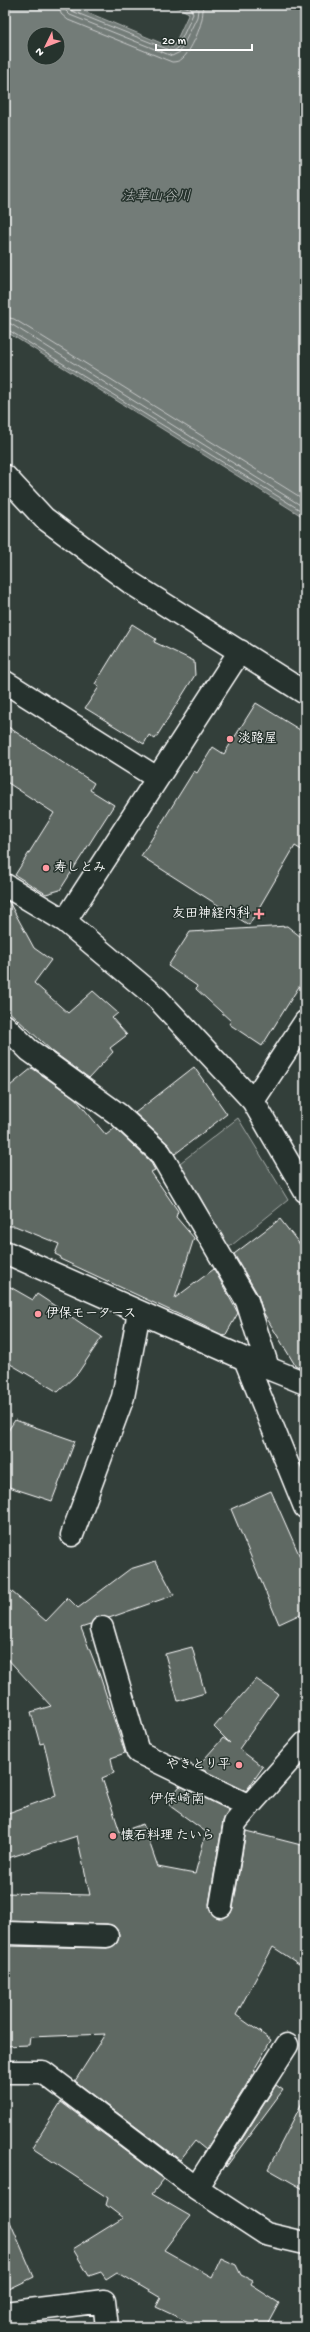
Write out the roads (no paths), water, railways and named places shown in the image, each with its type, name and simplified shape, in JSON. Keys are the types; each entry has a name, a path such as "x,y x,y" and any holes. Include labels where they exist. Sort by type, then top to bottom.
{"street":[{"path":"5,476 44,518 131,583 305,693"},
{"path":"65,921 240,651"},
{"path":"5,682 157,778"},
{"path":"5,886 65,921 158,998 253,1101 305,1191"},
{"path":"253,1101 305,1022"},
{"path":"5,1026 29,1050 119,1115 160,1153 247,1302 268,1368"},
{"path":"5,1252 245,1359 305,1383"},
{"path":"72,1535 123,1397 139,1312"},
{"path":"245,1359 305,1507"},
{"path":"102,1628 138,1752 249,1806"},
{"path":"221,1906 235,1823 305,1743"},
{"path":"5,1932 107,1936"},
{"path":"196,2188 287,2045"},
{"path":"5,2072 43,2072 196,2188 266,2234 305,2243"},
{"path":"5,2313 104,2301 107,2327"}],"water":[{"name":"法華山谷川","path":"5,5 70,5 173,48 189,13 173,5 305,5 305,518 5,331"}],"place":[{"name":"淡路屋","path":"230,739"},
{"name":"寿しとみ","path":"46,868"},
{"name":"友田神経内科","path":"259,914"},
{"name":"伊保モータース","path":"38,1314"},
{"name":"やきとり平","path":"239,1765"},
{"name":"懐石料理 たいら","path":"113,1836"}],"district":[{"name":"伊保崎南","path":"177,1800"}]}
